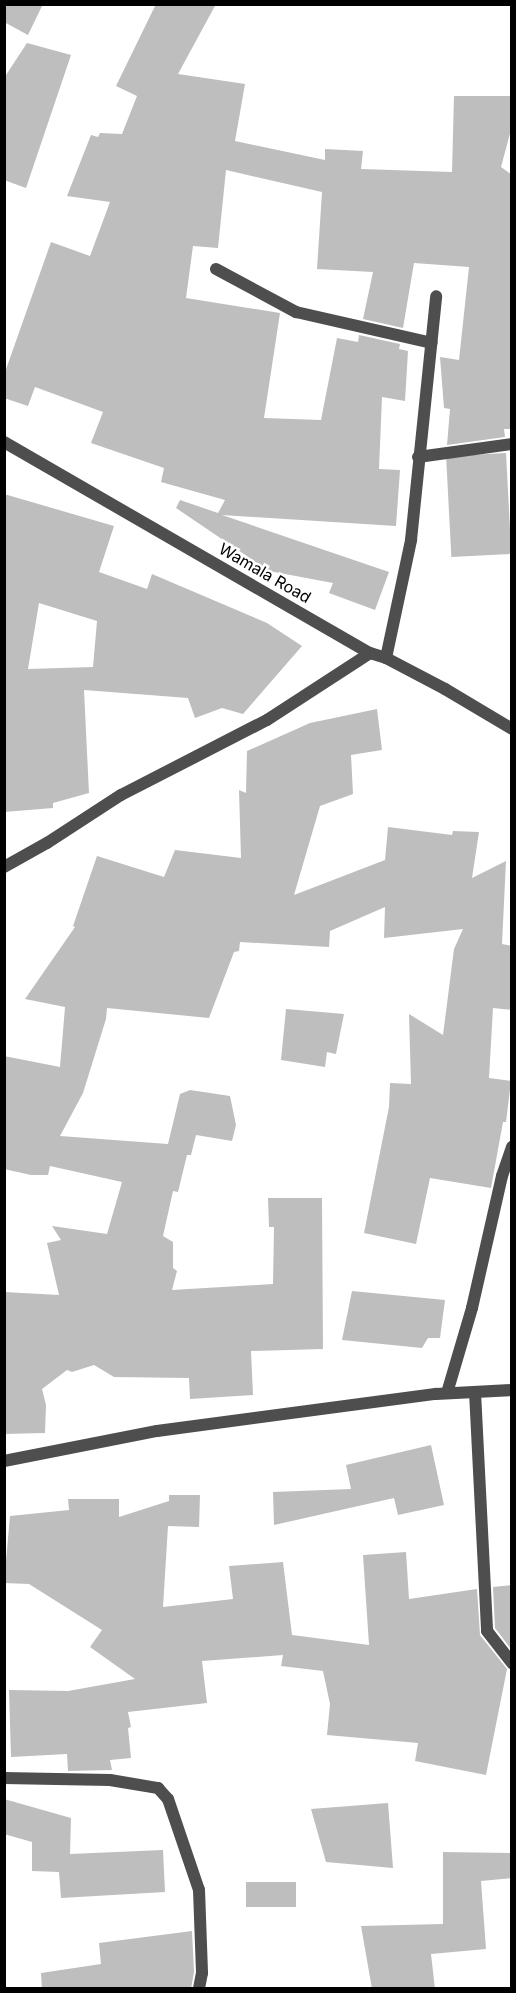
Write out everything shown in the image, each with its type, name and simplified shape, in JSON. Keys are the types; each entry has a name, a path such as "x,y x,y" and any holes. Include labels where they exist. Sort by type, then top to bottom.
{"street":[{"path":"216,269 296,312 432,344"},
{"path":"386,658 411,540 436,296"},
{"name":"Wamala Road","path":"4,442 370,653 386,658 512,729"},
{"path":"418,457 512,444"},
{"path":"4,867 47,843 121,795 267,720 370,653"},
{"path":"447,1393 472,1308 502,1176 512,1147"},
{"path":"4,1461 157,1431 447,1393 512,1390"},
{"path":"475,1392 487,1631 512,1663"},
{"path":"4,1778 110,1780 158,1788 168,1799 199,1890 202,1973 200,1989"}],"building":[{"path":"4,4 43,4 28,35 4,22"},
{"path":"156,4 216,4 178,74 245,84 235,141 325,160 325,149 363,151 361,169 452,172 454,96 512,96 512,126 501,167 512,175 512,429 504,429 505,437 447,445 450,409 444,408 440,357 459,360 469,267 414,263 403,328 363,319 373,272 317,269 322,192 226,170 218,248 193,246 186,298 280,313 264,418 321,420 337,338 358,342 359,335 400,344 399,349 408,351 405,401 382,397 379,469 400,470 396,526 222,515 389,572 375,610 329,593 333,583 269,571 176,508 180,500 218,513 225,500 161,482 164,468 91,443 103,412 35,387 28,406 4,398 4,375 51,242 90,256 110,202 67,196 91,135 98,137 100,133 122,134 137,96 116,86"},
{"path":"27,43 71,55 26,188 4,180 4,78"},
{"path":"506,453 511,554 451,557 446,456"},
{"path":"4,494 114,526 99,572 147,589 152,574 267,623 302,646 243,714 222,708 195,718 188,698 84,690 89,793 53,803 53,808 4,812","holes":["39,603 97,621 93,667 28,669"]},
{"path":"377,709 382,750 351,755 353,794 320,806 294,895 385,860 388,827 452,835 453,831 479,832 472,878 506,861 502,944 512,946 512,1010 493,1008 489,1078 511,1081 506,1122 503,1122 491,1188 430,1178 416,1244 364,1233 389,1107 390,1083 411,1084 409,1014 443,1035 454,949 463,929 384,938 385,907 330,931 329,947 240,942 239,951 234,952 209,1018 107,1008 106,1019 83,1093 60,1136 168,1144 180,1094 190,1090 230,1096 236,1125 232,1141 196,1135 191,1155 187,1155 178,1192 173,1191 163,1236 173,1242 173,1268 177,1271 172,1290 273,1284 274,1227 269,1227 268,1198 322,1198 323,1349 251,1351 253,1395 190,1399 189,1378 114,1377 94,1365 72,1372 67,1370 42,1389 46,1405 45,1433 4,1434 4,1292 59,1295 47,1243 61,1240 52,1226 107,1234 122,1182 50,1166 48,1175 31,1175 4,1169 4,1056 60,1067 65,1007 25,999 75,927 73,926 97,856 164,877 175,850 241,858 239,790 246,793 247,751 310,723"},
{"path":"286,1009 344,1014 336,1054 327,1052 325,1067 281,1060"},
{"path":"352,1291 445,1300 440,1338 428,1338 422,1348 342,1340"},
{"path":"431,1445 444,1505 398,1515 394,1498 274,1525 273,1492 351,1489 346,1465"},
{"path":"169,1495 200,1495 199,1527 168,1526 163,1607 233,1599 229,1566 283,1562 292,1635 369,1645 363,1555 406,1552 409,1599 477,1589 480,1635 507,1669 486,1775 415,1761 418,1743 327,1735 330,1704 323,1671 281,1666 283,1655 202,1661 207,1703 128,1712 131,1727 128,1728 131,1758 110,1760 112,1770 68,1771 67,1754 11,1757 9,1690 68,1691 135,1679 90,1647 102,1630 29,1584 4,1583 10,1516 69,1510 68,1499 119,1499 119,1517 169,1501"},
{"path":"512,1585 511,1649 495,1628 493,1587"},
{"path":"4,1799 71,1818 70,1854 163,1850 165,1892 61,1898 59,1872 32,1871 32,1842 4,1834"},
{"path":"388,1803 393,1868 326,1862 311,1809"},
{"path":"443,1852 512,1853 512,1878 481,1881 486,1949 431,1954 435,1989 372,1989 361,1926 443,1924"},
{"path":"246,1882 296,1882 296,1907 246,1907"},
{"path":"192,1931 194,1972 191,1989 42,1989 41,1973 101,1964 99,1943"}]}
